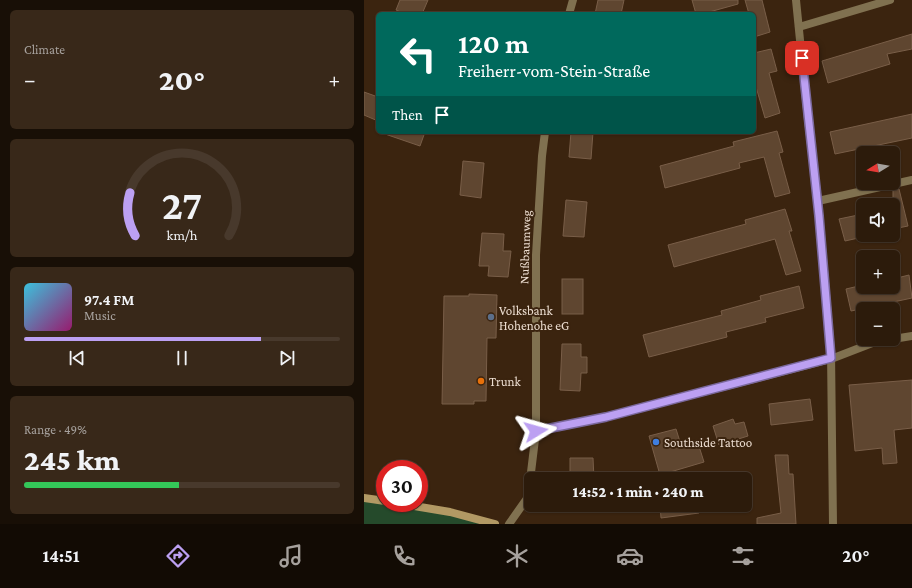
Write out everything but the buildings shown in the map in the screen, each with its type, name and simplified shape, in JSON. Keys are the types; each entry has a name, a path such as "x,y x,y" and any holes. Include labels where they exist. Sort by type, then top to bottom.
{"main road":[{"path":"364,498 376,500"},
{"path":"428,508 450,512 495,524"}],"street":[{"path":"570,12 573,0"},
{"path":"796,0 818,201 831,358 833,524"},
{"path":"799,27 890,0"},
{"name":"Nußbaumweg","path":"509,524 528,497 536,431 536,255 545,134"},
{"path":"818,201 912,180"},
{"path":"536,431 606,417 831,358 875,342 912,336"}],"green space":[{"path":"364,498 376,501 376,512 428,512 428,510 495,524 364,524"}],"place":[{"name":"Volksbank Hohenohe eG","path":"491,317"},
{"name":"Trunk","path":"481,381"},
{"name":"Southside Tattoo","path":"656,442"}],"route":[{"path":"536,431 554,429 606,417 831,358 825,275 802,58"}]}
